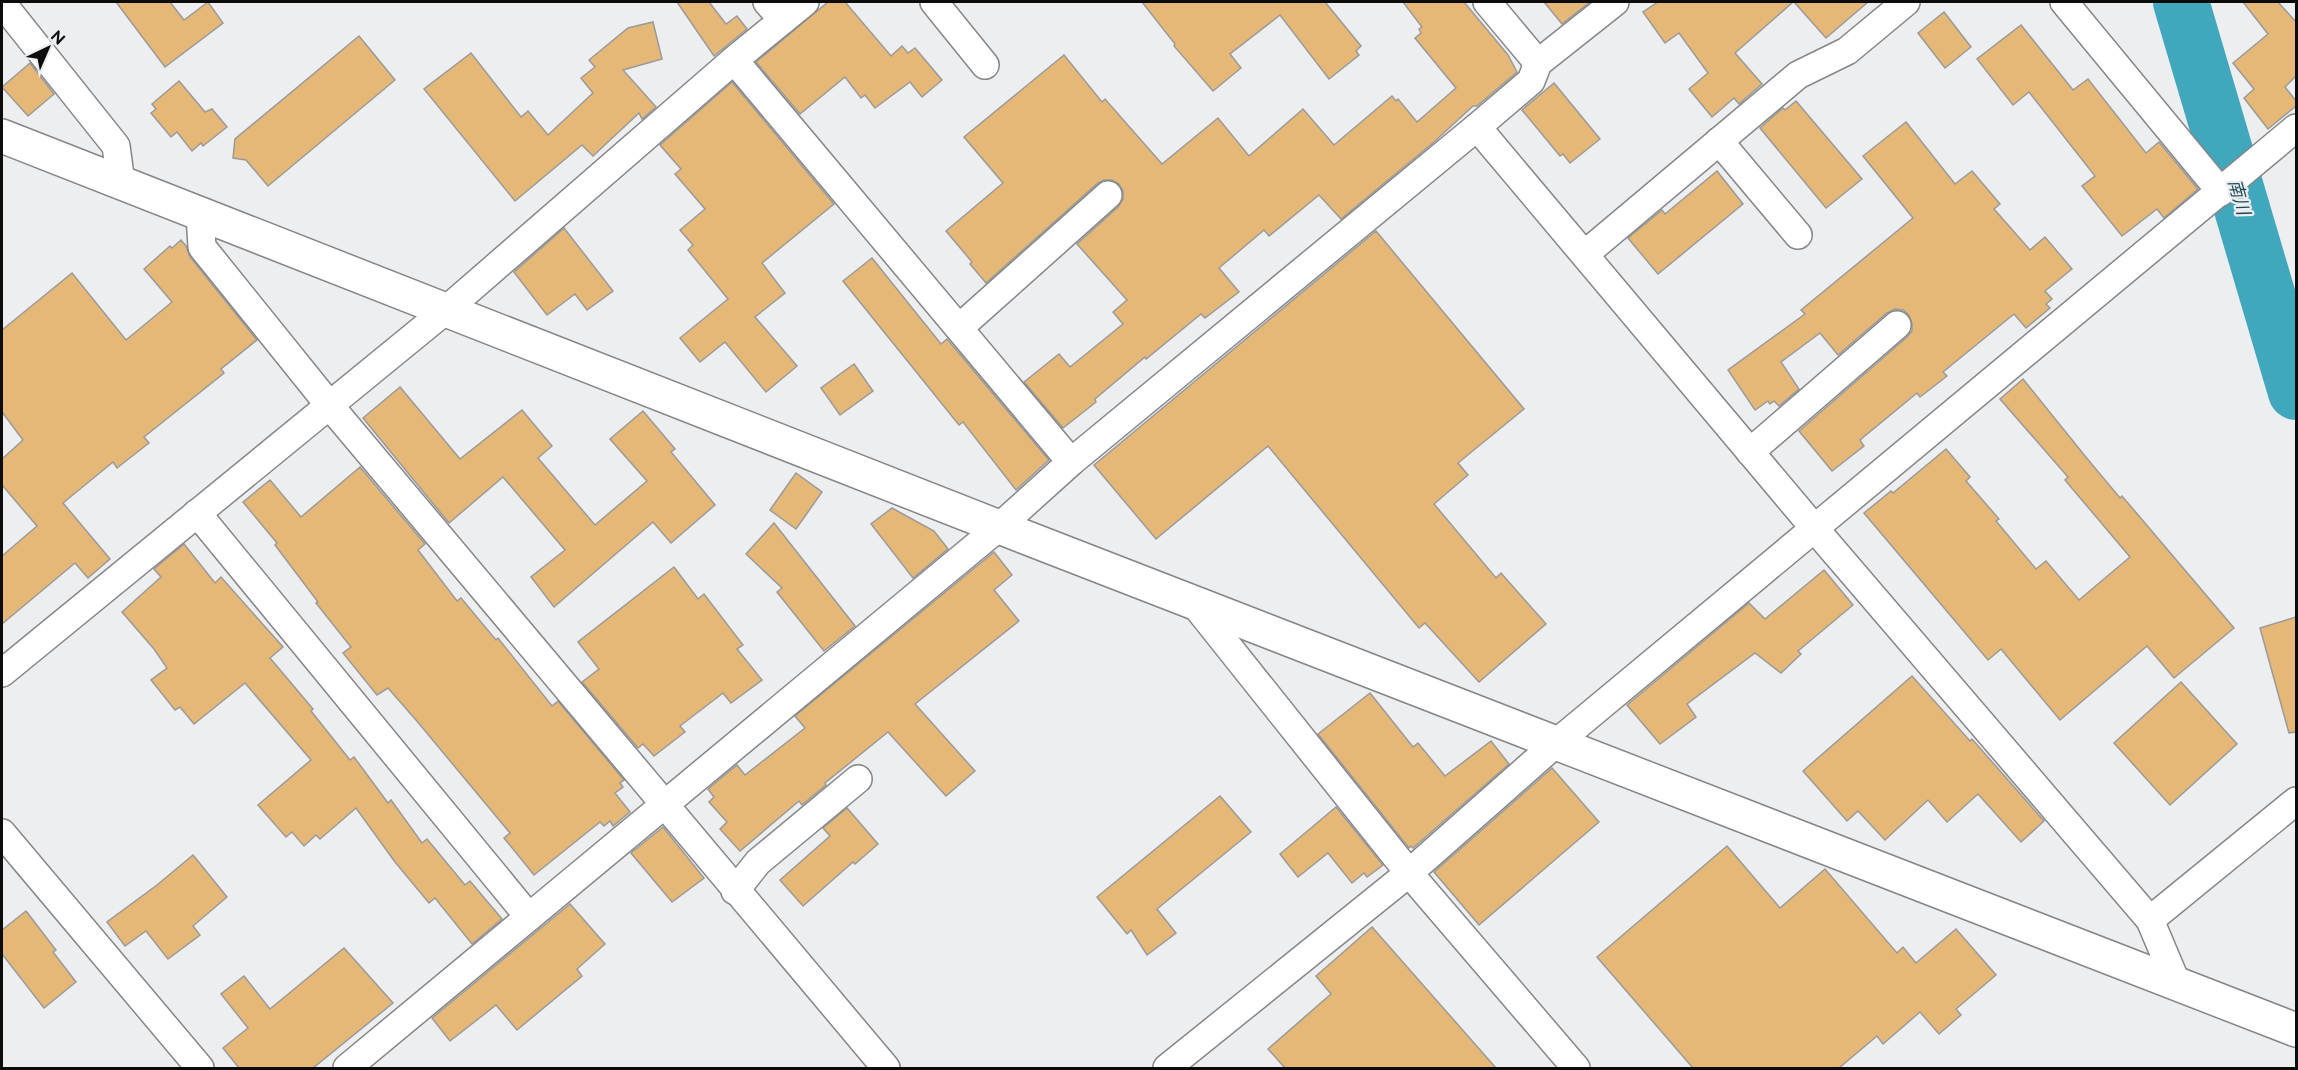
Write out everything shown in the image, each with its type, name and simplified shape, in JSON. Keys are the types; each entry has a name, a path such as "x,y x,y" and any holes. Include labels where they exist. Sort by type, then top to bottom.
{"street":[{"path":"2,673 446,310 734,60 775,11 805,2"},
{"path":"934,2 985,65"},
{"path":"1487,2 1538,63"},
{"path":"347,1068 999,527 1071,462 1477,127 1531,81 1538,63 1615,2"},
{"path":"1585,255 1798,75 1847,51 1906,2"},
{"path":"2064,2 2221,192"},
{"path":"2,3 116,146 121,183"},
{"path":"734,60 1071,462"},
{"path":"1477,127 1815,529 2150,920 2177,984"},
{"path":"1167,1068 1409,873 1555,744 2296,128"},
{"path":"2,136 1555,744 2296,1030"},
{"path":"1719,141 1798,235"},
{"path":"959,328 1108,195"},
{"path":"201,214 202,247 330,406 886,1068"},
{"path":"1750,452 1897,325"},
{"path":"197,513 529,917"},
{"path":"1192,601 1409,873 1576,1068"},
{"path":"735,891 758,862 858,779"},
{"path":"2150,920 2296,801"},
{"path":"2,832 200,1068"}],"building":[{"path":"116,2 170,2 184,20 208,2 223,23 165,67"},
{"path":"677,2 709,2 726,24 737,16 747,29 714,56"},
{"path":"828,2 845,2 891,56 902,46 908,53 915,48 942,80 922,97 910,82 875,108 865,95 861,98 845,77 800,114 756,62"},
{"path":"1142,2 1325,2 1361,46 1356,51 1359,55 1329,79 1280,15 1230,54 1241,68 1213,91 1174,46 1175,44"},
{"path":"1403,2 1464,2 1508,55 1517,72 1477,106 1473,106 1434,142 1341,219 1319,195 1269,236 1264,230 1219,268 1239,292 1205,318 1201,314 1146,359 1145,357 1095,399 1096,402 1063,428 1024,382 1059,354 1070,367 1123,324 1113,312 1127,300 1077,244 1118,207 1123,199 1123,191 1119,184 1112,180 1098,183 986,283 946,231 1003,183 964,137 1064,55 1102,102 1105,99 1162,164 1218,118 1249,156 1303,109 1334,145 1392,96 1396,101 1398,99 1417,122 1456,88 1415,38 1421,33 1419,29 1422,27"},
{"path":"1544,2 1590,2 1562,24"},
{"path":"1658,2 1793,2 1735,53 1762,84 1739,104 1734,98 1712,117 1689,89 1708,73 1679,33 1665,43 1643,12"},
{"path":"1794,2 1868,2 1826,38"},
{"path":"2243,2 2278,2 2296,22 2296,76 2285,87 2296,101 2296,106 2268,129 2244,98 2254,89 2233,63 2268,34"},
{"path":"1944,12 1971,47 1945,68 1918,33"},
{"path":"653,22 662,59 623,70 656,107 642,119 639,113 593,156 582,145 515,201 424,89 471,53 521,117 528,111 548,135 593,93 581,78 595,67 589,60 628,28"},
{"path":"2021,25 2073,90 2088,79 2146,153 2159,142 2198,189 2164,218 2157,209 2122,236 2082,186 2095,176 2029,92 2013,105 1977,59"},
{"path":"359,36 395,80 268,186 246,160 233,158 235,139"},
{"path":"30,63 54,94 28,116 2,87"},
{"path":"179,81 205,112 212,109 227,127 203,146 201,143 192,151 177,132 171,137 151,113 156,109 152,104"},
{"path":"732,82 834,204 762,263 785,293 755,317 797,366 766,392 725,342 700,362 680,338 728,299 688,250 693,245 680,230 705,209 675,174 681,169 660,145"},
{"path":"1554,83 1600,139 1570,163 1563,154 1560,156 1522,110"},
{"path":"1796,101 1862,179 1826,208 1760,128 1783,108 1785,110"},
{"path":"1906,122 1955,184 1972,171 2000,204 1994,209 2030,250 2045,237 2072,269 2045,291 2052,299 2046,304 2050,308 2026,328 2014,314 1943,372 1947,376 1920,397 1917,393 1860,440 1864,446 1832,471 1799,431 1907,337 1912,331 1912,323 1908,314 1903,310 1895,309 1887,313 1838,355 1820,333 1781,362 1799,389 1779,406 1774,401 1770,404 1768,401 1755,410 1728,370 1805,314 1801,310 1913,218 1863,156"},
{"path":"1717,171 1743,204 1658,274 1628,238 1662,210 1665,214"},
{"path":"564,228 613,291 587,310 575,294 547,315 514,272"},
{"path":"1376,231 1524,409 1458,463 1468,475 1434,504 1496,578 1501,573 1546,624 1479,682 1425,623 1419,628 1268,446 1156,539 1094,465"},
{"path":"181,240 190,257 257,340 221,369 224,373 144,437 149,443 117,468 113,462 63,503 110,559 88,578 75,563 2,624 2,556 37,526 2,485 2,459 23,440 2,412 2,330 72,273 126,340 172,302 144,269 170,246 172,248"},
{"path":"872,258 941,344 947,339 1049,460 1016,490 963,422 959,425 843,281"},
{"path":"854,364 873,391 840,415 821,388"},
{"path":"2023,379 2120,498 2122,496 2234,628 2174,678 2147,646 2060,720 2001,649 1988,660 1864,513 1891,491 1893,493 1946,449 1970,477 1966,481 1999,519 1996,521 2036,569 2046,561 2079,600 2130,557 2065,480 2068,477 2000,399"},
{"path":"400,387 460,459 522,410 552,446 538,458 595,525 647,481 610,439 643,411 675,449 671,452 715,505 671,543 653,522 554,607 531,577 565,550 503,477 449,523 363,418"},
{"path":"360,467 425,544 418,550 457,601 461,598 496,640 498,638 552,706 558,701 624,780 620,783 623,787 615,793 630,812 613,826 610,821 604,826 600,822 534,875 504,838 510,833 416,720 388,688 377,695 343,653 351,647 316,603 318,602 275,545 277,543 243,502 270,480 301,517"},
{"path":"796,473 822,492 796,529 770,510"},
{"path":"892,508 934,531 948,549 913,578 871,524"},
{"path":"774,523 855,626 824,651 777,592 782,588 746,554"},
{"path":"184,544 215,583 221,577 283,647 270,658 313,709 311,711 350,760 354,757 388,803 391,800 422,843 427,839 465,885 470,881 502,919 472,944 435,898 429,903 395,862 356,808 320,839 316,835 304,846 292,832 286,837 258,805 311,760 245,683 194,724 180,707 175,710 151,680 167,668 122,612 161,577 154,569"},
{"path":"994,552 1012,575 994,590 1019,621 915,704 975,771 946,796 888,732 825,783 826,785 802,805 799,801 740,851 720,829 727,822 709,802 714,797 708,789 737,765 745,775 805,728 795,716"},
{"path":"674,567 698,599 704,594 743,645 737,649 762,680 731,703 723,693 680,726 685,732 654,756 643,744 638,748 582,682 599,669 578,642"},
{"path":"1824,570 1853,605 1798,651 1801,654 1781,673 1755,653 1687,704 1696,717 1660,744 1627,705 1749,603 1765,619"},
{"path":"2296,617 2296,732 2289,733 2260,628"},
{"path":"1912,676 1970,741 1972,739 2044,821 2021,842 1978,794 1947,822 1928,800 1885,840 1858,811 1847,821 1803,771"},
{"path":"2181,682 2237,744 2170,805 2114,743"},
{"path":"1370,693 1413,747 1418,743 1445,776 1491,741 1509,764 1413,848 1411,846 1409,848 1318,734"},
{"path":"1552,768 1599,822 1479,925 1434,872"},
{"path":"1220,796 1251,832 1157,909 1176,933 1147,955 1131,930 1127,934 1097,897"},
{"path":"1336,807 1383,865 1367,877 1364,873 1352,883 1328,853 1298,877 1280,854"},
{"path":"847,808 878,844 855,864 853,862 803,906 780,880 830,836 823,828"},
{"path":"663,827 704,878 672,902 631,853"},
{"path":"1727,846 1780,908 1825,869 1897,953 1903,947 1916,963 1956,929 1996,975 1956,1009 1961,1015 1939,1034 1920,1012 1883,1044 1877,1036 1839,1068 1693,1068 1597,957"},
{"path":"193,855 227,897 193,926 200,935 168,959 146,931 125,946 107,922"},
{"path":"570,904 605,944 577,969 582,976 517,1030 496,1005 450,1041 432,1018"},
{"path":"26,911 56,950 53,952 76,982 44,1008 2,954 2,930"},
{"path":"1372,927 1496,1068 1285,1068 1268,1049 1331,994 1316,976"},
{"path":"344,948 393,1003 313,1068 239,1068 223,1048 248,1028 221,994 244,976 270,1009"}],"waterway":[{"name":"南川","path":"2181,2 2296,392"}]}
